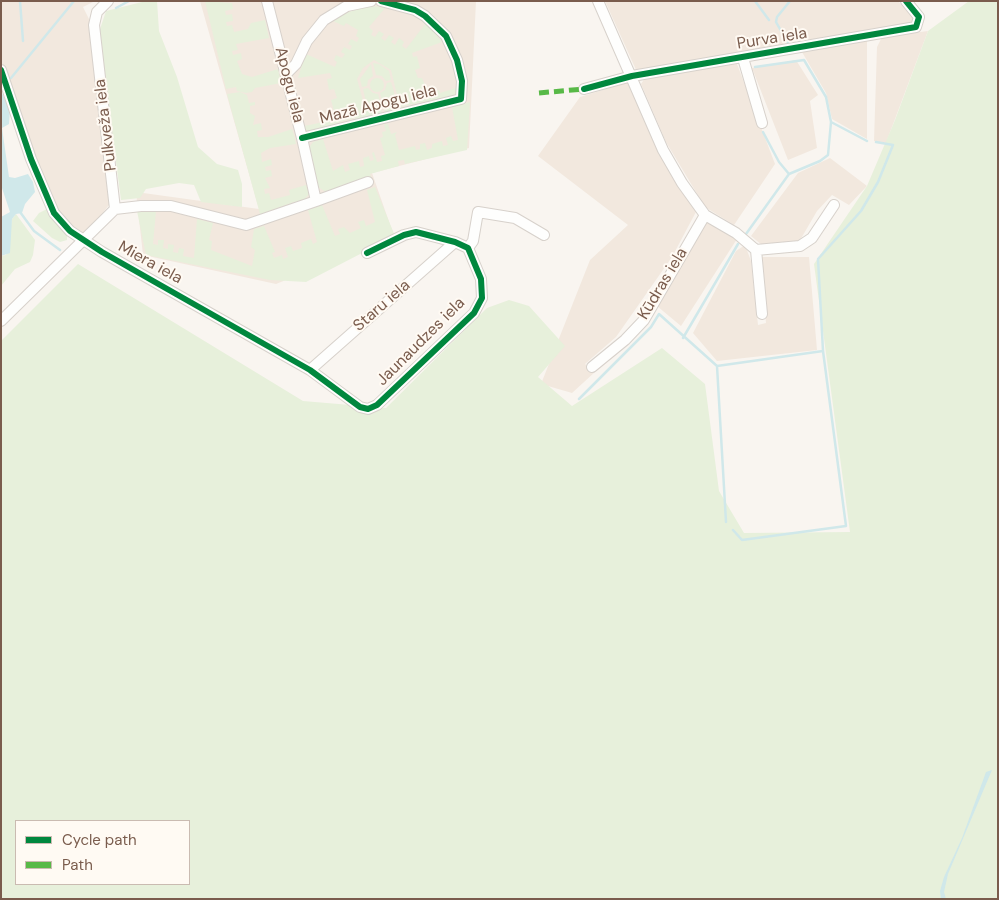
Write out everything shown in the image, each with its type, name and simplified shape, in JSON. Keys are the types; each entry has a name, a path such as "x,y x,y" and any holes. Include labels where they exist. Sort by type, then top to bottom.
{"street":[{"name":"Pulkveža iela","path":"108,1 97,12 94,25 115,209"},
{"name":"Apogu iela","path":"267,1 316,201"},
{"path":"286,74 296,64 307,41 324,20 347,6 371,1"},
{"name":"Mazā Apogu iela","path":"302,138 461,98 462,81 457,60 446,36 425,16 415,10 381,1"},
{"path":"598,1 663,150 682,183 705,215 736,233 756,250 762,314"},
{"name":"Purva iela","path":"632,76 916,27 919,17 906,1"},
{"path":"743,58 762,124"},
{"name":"Miera iela","path":"1,70 31,159 54,212 70,231 310,370 360,407 368,409"},
{"path":"584,89 632,76"},
{"path":"1,321 115,209 141,206 171,206 250,225 368,182"},
{"path":"756,250 800,246 812,238 834,204"},
{"path":"367,253 404,235 416,232 455,242 468,248 473,241 478,212 515,218 544,235"},
{"name":"Kūdras iela","path":"592,367 625,340 644,320 705,215"},
{"name":"Staru iela","path":"310,370 455,242"},
{"name":"Jaunaudzes iela","path":"368,409 377,405 474,313 482,298 481,279 468,248"}],"shaded area":[{"path":"1,1 95,1 83,7 89,19 109,205 84,236 54,209 1,61"},
{"path":"200,1 476,1 469,148 372,173 394,236 276,284 143,255 136,192 259,209"},
{"path":"605,1 898,1 914,17 909,25 802,43 794,34 781,47 637,72"},
{"path":"928,31 886,143 874,141 877,47 882,37"},
{"path":"867,41 867,139 832,119 826,93 802,52"},
{"path":"796,60 818,95 810,101 817,148 788,160 752,68"},
{"path":"737,64 775,164 734,225 705,207 666,142 641,84 647,75"},
{"path":"629,82 670,173 697,210 672,257 616,337 585,364 595,372 572,393 541,384 590,260 628,225 538,156 580,97"},
{"path":"830,158 867,186 849,205 832,195 817,211 799,242 762,245 751,236 798,173"},
{"path":"711,222 737,239 681,326 657,306 706,223"},
{"path":"745,245 751,261 758,325 766,323 760,257 809,257 817,350 717,361 693,333 736,251"}],"green space":[{"path":"146,1 157,1 159,31 177,77 198,147 217,164 238,170 242,184 242,207 201,202 194,185 179,183 146,189 140,198 121,200 99,32 106,11"},
{"path":"205,1 232,3 233,9 225,11 226,15 232,14 233,21 226,22 227,26 232,25 234,32 248,29 251,23 265,20 269,38 236,44 238,50 232,51 233,55 241,53 242,59 237,61 242,74 252,77 278,69 281,83 255,88 252,92 246,93 237,91 236,87 226,89"},
{"path":"969,1 998,1 998,899 1,899 1,341 78,264 303,401 386,408 487,308 509,300 529,306 565,346 538,377 572,406 662,348 705,384 719,491 744,533 850,532 814,264 867,186 895,120 928,31"},
{"path":"367,6 386,7 369,27 373,31 371,35 375,37 379,31 384,34 381,38 385,41 389,35 394,38 391,42 395,45 399,38 404,42 402,46 406,49 426,23 442,42 412,53 413,57 417,56 420,68 415,70 418,78 422,78 426,88 421,90 422,94 439,90 440,93 456,88 457,95 403,106 399,110 385,113 384,107 395,104 398,99 391,70 374,60 363,68 357,79 365,108 370,111 381,108 382,114 359,120 354,118 306,132 304,126 324,122 324,119 340,115 339,110 334,111 331,100 337,98 334,89 329,90 327,79 332,78 330,73 298,78 304,58 306,54 335,67 337,62 334,60 336,55 342,58 345,54 341,52 344,47 350,50 352,46 348,44 351,39 357,42 359,38 356,36 358,30 346,23 344,26 333,21 346,13"},
{"path":"373,63 379,64 389,71 391,80 386,81 382,76 376,75"},
{"path":"371,64 373,76 368,80 367,86 362,87 360,79"},
{"path":"374,78 380,78 384,85 380,92 374,92 370,88 370,82"},
{"path":"391,82 396,99 394,102 383,105 380,93 385,90 387,83"},
{"path":"368,88 373,93 378,94 381,105 367,106 363,89"},
{"path":"240,92 247,95 249,103 255,102 255,105 250,106 250,113 255,116 253,125 261,123 262,130 257,131 258,137 268,137 292,129 296,144 270,148 261,153 262,162 271,159 272,165 265,167 266,171 271,170 272,176 265,178 270,188 264,189 265,194 269,193 271,200 290,195 289,190 306,185 309,194 301,203 294,202 266,212 264,216 260,214 227,94"},
{"path":"470,102 467,150 405,164 404,160 398,161 399,166 370,174 371,177 342,185 337,190 326,192 318,187 308,149 313,142 323,139 333,171 343,165 345,172 350,170 348,164 359,161 360,167 364,166 363,158 369,156 370,161 374,160 372,153 374,152 377,162 382,161 381,156 385,155 380,138 383,137 382,132 386,131 384,124 388,124 391,134 397,132 395,135 399,150 415,146 416,150 420,149 420,144 425,143 427,150 432,148 432,144 442,141 443,146 448,145 446,138 451,136 453,141 458,140 452,107"},
{"path":"375,187 395,236 306,282 270,280 146,255 137,211 156,211 153,244 158,245 158,240 164,240 163,248 168,249 168,244 174,245 173,252 178,253 179,248 184,249 183,256 194,258 197,219 213,223 209,240 212,241 211,250 252,266 255,250 251,247 254,229 264,226 275,252 272,253 274,258 282,255 283,259 288,257 285,248 291,246 293,251 302,248 301,243 311,239 313,244 317,242 308,210 322,205 335,236 340,234 338,229 344,227 350,233 361,228 358,222 364,220 366,226 375,222 367,190"},
{"path":"47,209 67,235 67,240 60,242 52,238 33,221 39,213"},
{"path":"16,214 35,240 33,255 30,262 15,269 1,286 1,256 6,255 12,219"}],"water":[{"path":"1,91 10,110 9,124 2,128 9,177 15,178 28,174 33,182 35,192 25,204 22,213 16,214 12,219 10,253 1,256 1,217 10,212 1,185"},
{"path":"992,770 948,874 944,892 946,899 941,899 940,891 944,877 962,838 986,772"}],"waterway":[{"path":"20,1 23,41"},
{"path":"11,78 74,1"},
{"path":"116,8 129,1"},
{"path":"755,1 769,20"},
{"path":"789,45 776,22 777,17 790,1"},
{"path":"746,234 789,174 820,161 828,155 831,122 826,97 804,60 755,67"},
{"path":"831,122 867,141"},
{"path":"763,132 779,162 789,174"},
{"path":"579,399 651,327 659,314 717,366 823,351 818,259 861,211 878,182 893,145 876,142"},
{"path":"20,212 34,231 60,250"},
{"path":"683,338 738,244"},
{"path":"733,530 742,540 846,526 823,351"},
{"path":"717,366 726,522"}],"marked path":[{"path":"539,93 584,89"}],"cycle path":[{"path":"302,138 461,99 462,81 457,60 446,36 425,16 415,10 381,1"},
{"path":"584,89 632,76 916,27 919,17 906,1"},
{"path":"1,70 31,159 54,213 70,231 102,252 310,370 360,407 368,409 377,405 474,313 482,298 481,279 468,248 455,242 416,232 404,235 367,253"}]}
